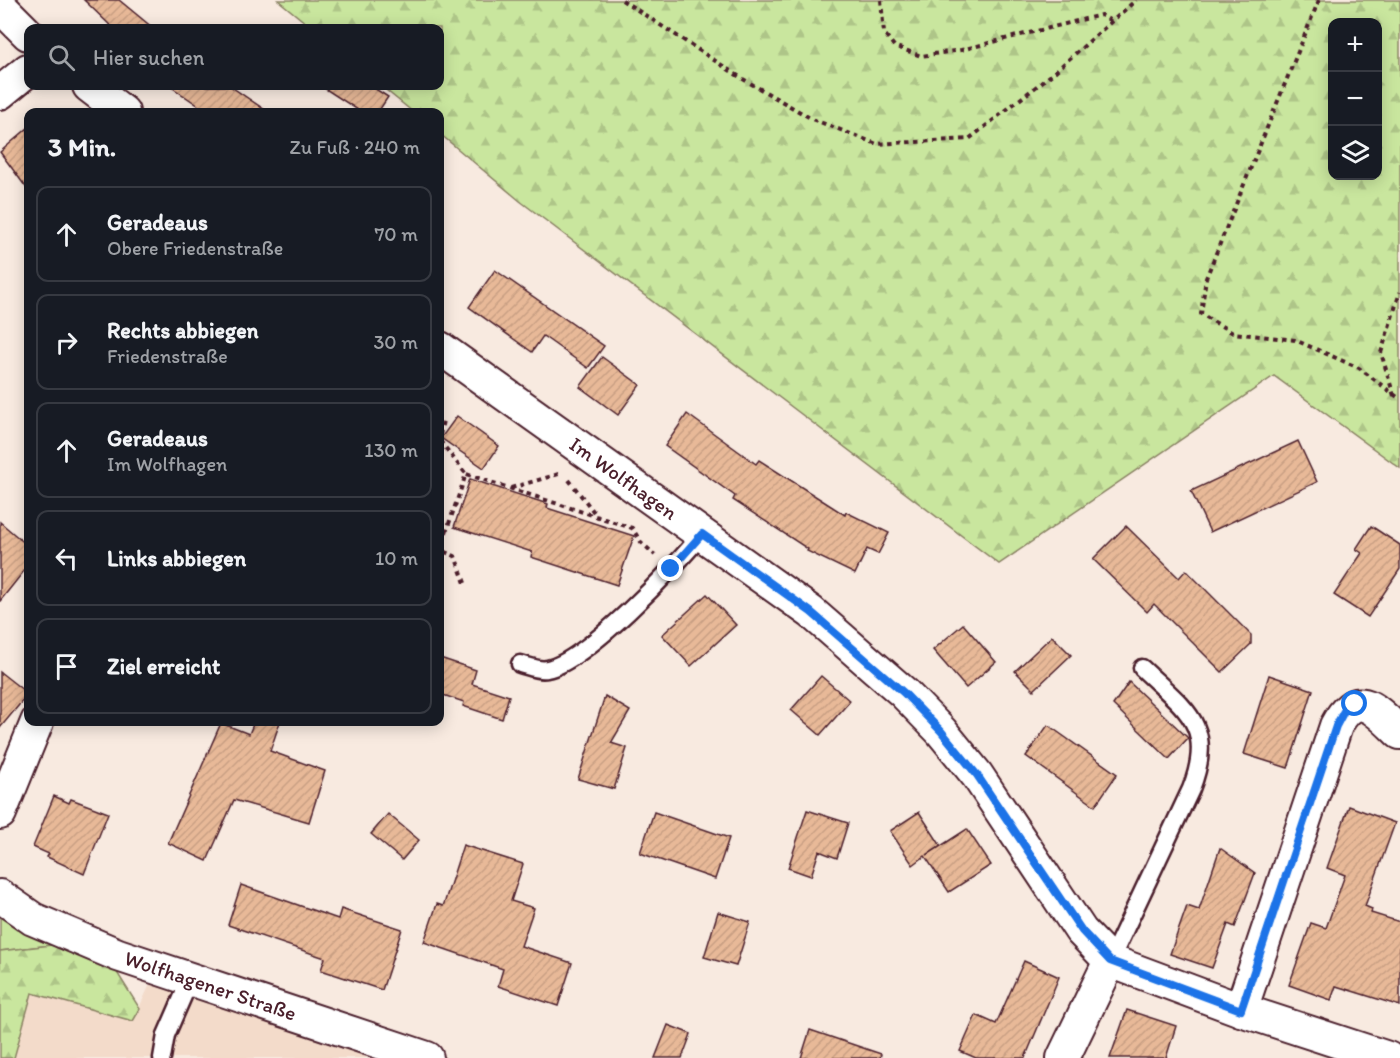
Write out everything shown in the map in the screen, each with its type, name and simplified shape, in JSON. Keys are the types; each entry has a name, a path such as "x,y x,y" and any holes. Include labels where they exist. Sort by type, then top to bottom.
{"street":[{"path":"0,6 24,30"},
{"path":"0,93 24,73"},
{"path":"94,90 118,108"},
{"name":"Im Wolfhagen","path":"444,351 811,612 904,693 941,731 977,775 1082,931 1110,961"},
{"path":"1241,1010 1336,726 1344,711 1355,704 1370,705 1400,733"},
{"path":"0,813 35,726"},
{"name":"Wolfhagener Straße","path":"0,896 33,919 118,955 381,1050 427,1058"},
{"path":"1063,1058 1110,961 1241,1010 1388,1058"}],"lane":[{"path":"520,664 545,670 564,663 589,645 671,569 702,534"},
{"path":"1110,961 1191,789 1200,765 1202,751 1200,738 1188,712 1142,668"},
{"path":"162,1058 166,1035 190,980"}],"path":[{"path":"622,0 743,79 812,119 878,144 969,139 1051,75 1136,0"},
{"path":"881,0 884,33 894,46 921,56 961,50 1101,15 1111,21"},
{"path":"1319,0 1206,278 1201,314 1233,333 1295,339 1359,368 1400,399"},
{"path":"1394,396 1381,353 1400,292"},
{"path":"444,446 465,474 632,528 641,542 671,569"},
{"path":"509,488 563,473 598,517"},
{"path":"444,538 465,474"},
{"path":"444,552 455,556 465,583"}],"shaded area":[{"path":"152,980 368,1051 365,1058 14,1058 32,993 133,1021"}],"green space":[{"path":"278,0 1400,0 1400,468 1274,376 999,564 520,201 444,137 444,108 408,108 386,90 444,90 444,24 307,24"},
{"path":"0,914 60,944 0,951"},
{"path":"60,944 113,966 140,1009 133,1021 32,993 14,1058 0,1058 0,951"}],"building":[{"path":"84,0 119,0 148,24 109,24"},
{"path":"176,90 236,90 262,108 202,108"},
{"path":"327,90 377,90 388,97 381,108 355,108"},
{"path":"24,131 24,185 0,152"},
{"path":"495,270 604,346 588,368 543,336 532,352 469,307"},
{"path":"602,357 640,385 618,415 580,387"},
{"path":"687,414 756,464 759,460 845,515 846,512 889,533 878,554 867,549 855,574 807,551 808,549 733,500 735,496 665,446"},
{"path":"457,416 499,446 484,468 444,440 444,434"},
{"path":"1298,441 1317,482 1210,532 1191,491"},
{"path":"470,479 548,504 547,508 634,536 617,585 531,557 532,552 454,527"},
{"path":"0,522 24,543 24,571 0,601"},
{"path":"1126,526 1179,578 1186,570 1251,635 1251,644 1222,672 1154,604 1147,612 1093,559"},
{"path":"1371,526 1400,545 1400,569 1368,617 1334,595 1362,553 1356,549"},
{"path":"707,594 736,625 691,666 662,635"},
{"path":"963,624 996,662 966,688 933,650"},
{"path":"1052,636 1071,655 1034,690 1015,671"},
{"path":"444,659 476,670 472,684 509,696 502,719 463,706 464,702 444,695"},
{"path":"0,672 24,691 24,699 0,728"},
{"path":"1269,675 1313,690 1288,768 1244,754"},
{"path":"821,676 850,701 820,735 791,710"},
{"path":"1129,682 1188,738 1169,759 1113,705"},
{"path":"605,696 630,711 611,743 627,748 614,789 578,779"},
{"path":"1048,725 1117,774 1095,806 1026,756"},
{"path":"220,726 229,726 249,734 252,726 279,726 270,751 325,771 309,822 234,800 207,861 168,843"},
{"path":"54,796 69,803 71,799 108,813 84,874 47,857 49,854 33,847"},
{"path":"1349,806 1395,823 1365,906 1372,909 1371,913 1400,922 1400,1006 1336,986 1331,1000 1289,985 1311,923 1326,928 1345,875 1327,868"},
{"path":"807,810 848,823 837,858 819,851 811,876 788,868"},
{"path":"654,812 729,838 715,879 640,853"},
{"path":"919,812 941,846 967,829 991,865 949,892 925,856 913,865 890,831"},
{"path":"388,814 419,840 402,860 371,834"},
{"path":"463,845 523,864 511,901 534,908 521,946 572,963 558,1006 498,986 503,969 424,942 437,904 443,906"},
{"path":"1220,848 1255,873 1235,927 1228,924 1212,968 1170,954 1187,906 1199,910"},
{"path":"241,885 338,919 341,909 402,929 382,990 321,970 325,958 228,925"},
{"path":"718,912 750,922 736,966 704,957"},
{"path":"1024,961 1059,977 1025,1058 976,1058 960,1051 976,1015 996,1024"},
{"path":"1127,1010 1176,1026 1166,1058 1110,1058"},
{"path":"668,1025 691,1034 682,1058 655,1058"},
{"path":"810,1030 881,1054 880,1058 801,1058"}],"route":[{"path":"671,569 702,534 811,612 904,693 941,731 977,775 1068,913 1092,944 1110,961 1241,1010 1336,726 1344,711 1355,704"}]}
